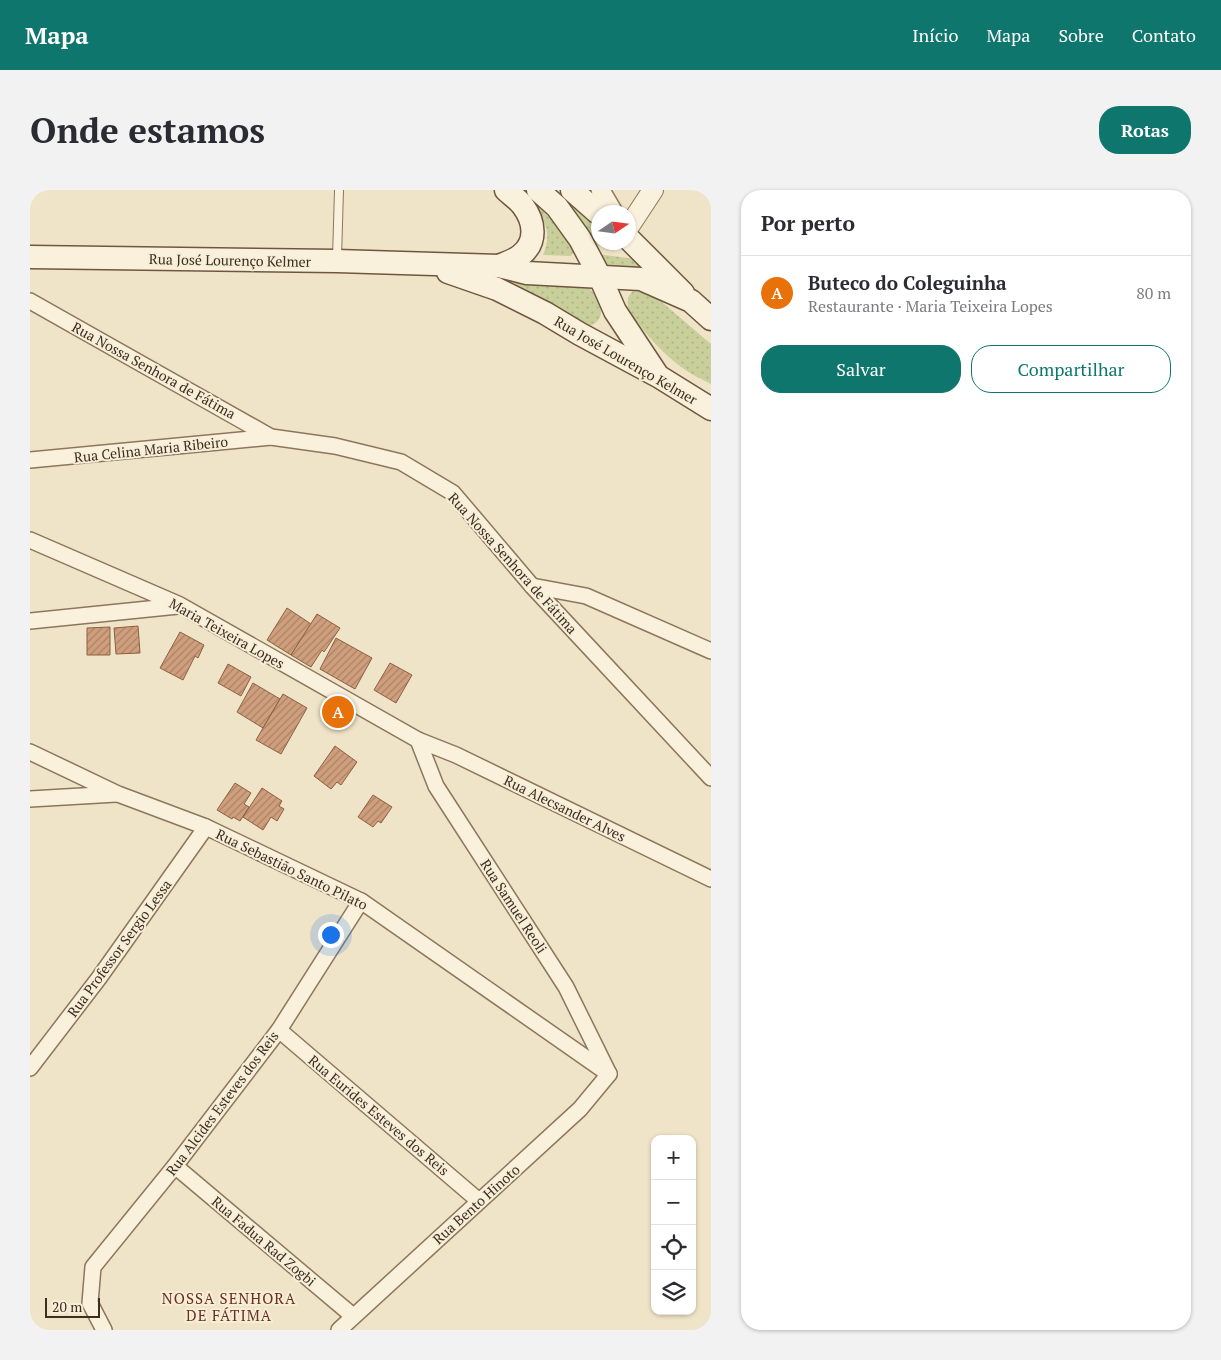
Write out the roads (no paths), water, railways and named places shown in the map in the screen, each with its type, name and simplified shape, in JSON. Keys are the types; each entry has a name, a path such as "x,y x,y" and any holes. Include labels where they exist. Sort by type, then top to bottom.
{"main road":[{"path":"500,266 519,256 528,248 532,241 533,231 530,218 523,206 506,190"},
{"path":"538,190 557,207 580,239 615,311 658,376"},
{"path":"572,190 591,207"},
{"path":"636,246 690,301"},
{"name":"Rua José Lourenço Kelmer","path":"30,257 337,261 500,266 527,273 641,279 690,301 711,319"},
{"name":"Rua José Lourenço Kelmer","path":"431,265 497,289 545,313 706,404"}],"street":[{"path":"599,190 605,195 611,205"},
{"path":"636,216 653,190"},
{"name":"Rua Nossa Senhora de Fátima","path":"30,301 271,437 335,446 401,462 453,493 532,586 711,778"},
{"name":"Rua Celina Maria Ribeiro","path":"30,460 271,437"},
{"name":"Maria Teixeira Lopes","path":"30,540 180,606 418,740"},
{"path":"532,586 586,596 711,651"},
{"path":"30,621 180,606"},
{"name":"Rua Alecsander Alves","path":"418,740 456,756 711,879"},
{"name":"Rua Samuel Reoli","path":"418,740 436,786 566,987 609,1074"},
{"name":"Rua Sebastião Santo Pilato","path":"30,752 118,794 206,827 362,901 609,1074"},
{"path":"30,799 118,794"},
{"name":"Rua Professor Sergio Lessa","path":"30,1068 98,978 206,827"},
{"name":"Rua Alcides Esteves dos Reis","path":"104,1330 90,1303 93,1267 175,1166 279,1030 362,901"},
{"name":"Rua Eurides Esteves dos Reis","path":"279,1030 480,1201"},
{"name":"Rua Bento Hinoto","path":"339,1330 352,1316 580,1109 609,1074"},
{"name":"Rua Fadua Rad Zogbi","path":"175,1166 352,1316"}],"lane":[{"path":"337,261 339,190"}],"place":[{"name":"Buteco do Coleguinha","path":"338,712"}],"district":[{"name":"NOSSA SENHORA DE FÁTIMA","path":"229,1306"}]}
